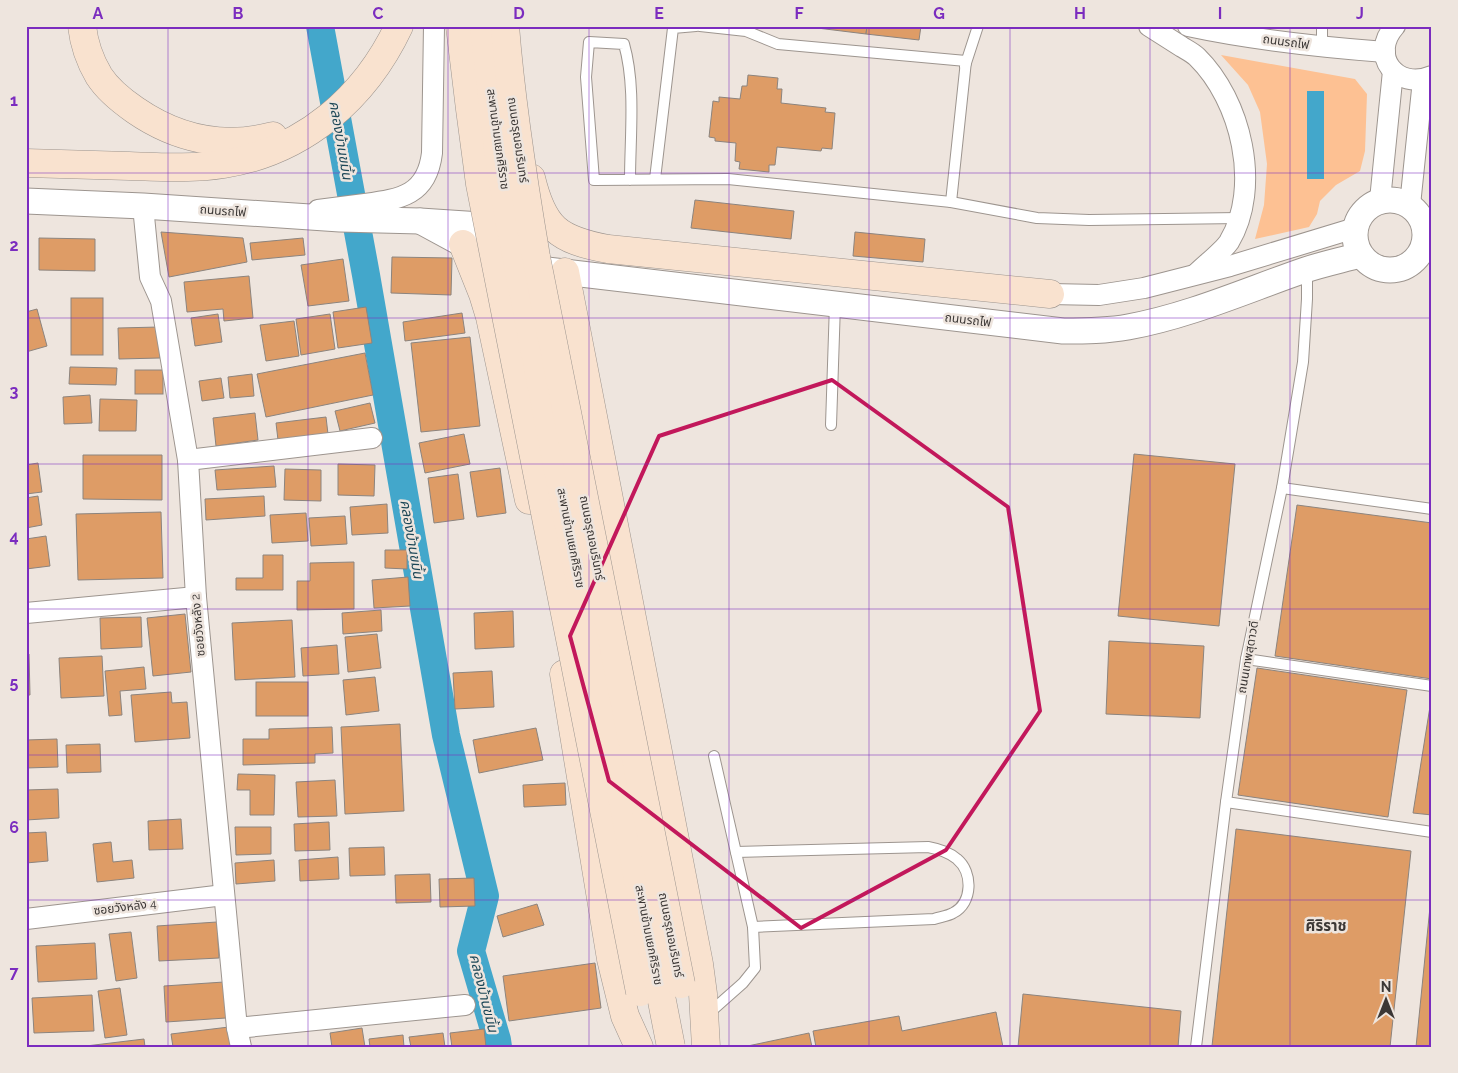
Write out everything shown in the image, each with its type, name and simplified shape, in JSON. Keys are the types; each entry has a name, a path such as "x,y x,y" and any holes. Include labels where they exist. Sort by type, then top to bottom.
{"main road":[{"path":"82,26 87,51 92,64 100,78 109,88 129,106 152,121 171,131 190,137 218,142 237,142 270,137 302,127 347,102"},
{"path":"26,163 194,167 224,164 273,150 315,128 347,102 372,73 399,26"},
{"path":"460,26 480,184 650,1047"},
{"name":"สะพานข้ามแยกศิริราช","path":"484,26 498,149 512,237 671,1047"},
{"name":"ถนนอรุณอมรินทร์","path":"505,26 521,164 536,257 694,1047"},
{"path":"513,98 535,194 541,210 554,229 574,241 608,249 1050,294"},
{"path":"463,244 490,317 556,624 611,959 625,1016 639,1047"},
{"path":"565,272 699,964 705,1016 706,1047"}],"street":[{"path":"386,210 399,198 417,187 428,171 431,162 434,26"},
{"path":"1149,26 1196,56 1215,78 1237,124 1242,145 1244,190 1240,218 1228,243 1195,275"},
{"name":"ถนนรถไฟ","path":"1188,26 1322,48 1385,52"},
{"path":"1395,26 1385,42 1388,63 1393,71 1402,78 1412,80 1427,78 1420,213 1425,228 1426,255 1397,270 1383,270 1370,264 1360,255 1355,242 1355,228 1360,215 1370,205 1380,200 1397,200 1420,213"},
{"path":"1380,200 1393,71"},
{"name":"ถนนรถไฟ","path":"26,201 143,206 276,215 386,210 420,221 483,256 526,268 1063,331 1098,331 1126,328 1152,322 1215,303 1307,270 1360,255"},
{"name":"ซอยวังหลัง 2","path":"143,206 150,277 162,300 188,460 196,597 239,1038"},
{"name":"ถนนรถไฟ","path":"420,221 496,226 529,244 565,272"},
{"path":"1050,294 1099,295 1122,292 1230,266 1355,228"},
{"path":"188,460 372,438"},
{"path":"26,613 196,597"},
{"name":"ซอยวังหลัง 4","path":"26,919 224,895"},
{"path":"239,1038 465,1005"}],"lane":[{"path":"655,180 673,28 696,26"},
{"path":"700,26 746,31 778,44 966,61 951,202"},
{"path":"965,67 978,26"},
{"path":"1322,26 1322,48"},
{"path":"630,180 631,85 629,62 624,44 589,42 586,77 594,180 630,180 655,180 728,179 951,202 1046,218 1089,220 1240,218"},
{"name":"ถนนเทพสุดาวดี","path":"1196,1047 1226,802 1246,659 1282,488 1303,362 1307,270"},
{"path":"831,425 835,304"},
{"path":"1282,488 1432,508"},
{"path":"1246,659 1432,686"},
{"path":"705,1016 743,983 754,968 753,927 714,756"},
{"path":"1226,802 1432,832"},
{"path":"736,852 928,847 944,850 958,859 966,871 970,890 964,904 954,913 934,919 753,927"}],"highlighted area":[{"path":"832,380 1008,507 1040,711 946,850 801,928 609,781 570,636 659,436"}],"shaded area":[{"path":"1221,55 1355,79 1367,94 1365,151 1360,171 1336,185 1320,201 1317,214 1309,227 1255,239 1264,205 1267,164 1260,112 1248,85"}],"water":[{"path":"1307,91 1324,91 1324,179 1307,179"}],"building":[{"path":"801,26 867,26 866,34"},
{"path":"867,26 921,26 919,40 866,34"},
{"path":"748,75 778,78 777,89 782,89 781,103 826,108 825,112 835,113 832,149 822,148 821,151 777,147 775,165 769,165 769,172 739,169 740,162 735,161 736,143 715,141 715,138 709,137 713,101 719,102 719,97 740,99 742,86 747,86"},
{"path":"695,200 794,211 791,239 691,228"},
{"path":"161,232 243,238 247,262 169,277"},
{"path":"855,232 925,239 923,262 853,256"},
{"path":"39,238 95,239 95,271 39,270"},
{"path":"303,238 305,255 252,260 250,243"},
{"path":"392,257 452,258 451,295 391,293"},
{"path":"343,259 349,301 308,306 301,265"},
{"path":"249,276 253,318 224,321 223,309 187,312 184,282"},
{"path":"71,298 103,298 103,355 71,355"},
{"path":"366,307 372,343 338,348 333,312"},
{"path":"37,309 47,346 26,352 26,312"},
{"path":"462,313 465,333 405,341 403,322"},
{"path":"218,314 222,342 195,346 191,318"},
{"path":"330,314 335,349 301,355 296,319"},
{"path":"294,321 299,356 266,361 260,325"},
{"path":"159,327 160,358 119,359 118,328"},
{"path":"470,337 480,426 421,432 411,343"},
{"path":"365,353 373,395 266,417 257,374"},
{"path":"70,367 117,368 116,385 69,384"},
{"path":"135,370 163,370 163,394 135,394"},
{"path":"252,374 254,396 230,398 228,377"},
{"path":"221,378 224,398 202,401 199,381"},
{"path":"90,395 92,423 64,424 63,397"},
{"path":"100,399 137,400 136,431 99,431"},
{"path":"370,403 375,423 340,431 335,411"},
{"path":"255,413 258,440 216,446 213,418"},
{"path":"326,417 328,434 278,440 276,423"},
{"path":"464,434 470,464 425,473 419,443"},
{"path":"1134,454 1235,464 1219,626 1118,616"},
{"path":"83,455 162,455 162,500 83,499"},
{"path":"38,463 42,492 26,494 26,465"},
{"path":"338,464 375,465 374,496 338,495"},
{"path":"274,466 276,487 217,490 215,470"},
{"path":"500,468 506,513 477,517 470,472"},
{"path":"285,469 321,470 321,501 284,500"},
{"path":"458,474 464,519 434,523 428,478"},
{"path":"38,496 42,525 26,528 26,498"},
{"path":"264,496 265,516 206,520 205,499"},
{"path":"387,504 388,533 352,535 350,507"},
{"path":"1297,505 1432,523 1432,679 1275,656"},
{"path":"161,512 163,578 78,580 76,514"},
{"path":"306,513 308,541 272,543 270,515"},
{"path":"345,516 347,544 311,546 309,518"},
{"path":"46,536 50,566 26,569 26,539"},
{"path":"385,550 407,550 407,569 385,568"},
{"path":"263,555 283,555 283,590 236,590 236,578 263,578"},
{"path":"354,562 354,609 297,610 297,581 310,581 310,563"},
{"path":"408,577 410,606 374,608 372,580"},
{"path":"381,610 382,631 343,634 342,613"},
{"path":"513,611 514,647 475,649 474,613"},
{"path":"185,614 191,672 153,676 147,618"},
{"path":"141,617 142,647 101,649 100,618"},
{"path":"292,620 295,677 235,680 232,623"},
{"path":"377,634 381,668 348,672 345,637"},
{"path":"1109,641 1204,646 1200,718 1106,714"},
{"path":"337,645 339,674 303,676 301,648"},
{"path":"29,654 30,695 26,695 26,655"},
{"path":"102,656 104,696 61,698 59,658"},
{"path":"144,667 146,689 120,691 122,715 109,716 105,671"},
{"path":"1257,668 1407,690 1388,817 1238,795"},
{"path":"492,671 494,707 455,709 453,673"},
{"path":"375,677 379,711 346,715 343,680"},
{"path":"256,682 308,682 308,716 256,716"},
{"path":"171,692 172,703 187,702 190,738 135,742 131,695"},
{"path":"1432,694 1432,815 1413,813"},
{"path":"400,724 404,811 345,814 341,727"},
{"path":"332,727 333,753 315,754 315,763 243,765 243,739 269,739 269,729"},
{"path":"536,728 543,760 479,773 473,740"},
{"path":"57,739 58,767 26,768 26,740"},
{"path":"100,744 101,772 67,773 66,745"},
{"path":"238,774 275,775 274,815 250,815 250,790 237,790"},
{"path":"335,780 337,816 298,817 296,782"},
{"path":"565,783 566,805 524,807 523,785"},
{"path":"58,789 59,818 26,820 26,790"},
{"path":"181,819 183,849 149,850 148,821"},
{"path":"329,822 330,850 295,851 294,824"},
{"path":"235,827 271,827 271,854 236,855"},
{"path":"1236,829 1411,851 1390,1047 1212,1046"},
{"path":"46,832 48,861 26,863 26,833"},
{"path":"111,842 113,862 132,860 134,878 97,882 93,844"},
{"path":"384,847 385,875 350,876 349,848"},
{"path":"338,857 339,879 300,881 299,860"},
{"path":"274,860 275,881 236,884 235,863"},
{"path":"430,874 431,902 396,903 395,875"},
{"path":"474,878 475,906 440,907 439,879"},
{"path":"1432,887 1432,1047 1416,1047"},
{"path":"537,904 544,925 503,937 497,916"},
{"path":"217,922 219,958 159,961 157,926"},
{"path":"131,932 137,978 116,981 109,934"},
{"path":"95,943 97,979 38,982 36,946"},
{"path":"595,963 601,1008 509,1021 503,976"},
{"path":"224,982 226,1018 166,1022 164,986"},
{"path":"120,988 127,1035 105,1038 98,991"},
{"path":"1023,994 1181,1011 1178,1047 1018,1047"},
{"path":"92,995 94,1031 34,1033 32,998"},
{"path":"996,1012 1003,1047 816,1047 813,1031 899,1016 902,1031"},
{"path":"229,1027 231,1047 173,1047 171,1034"},
{"path":"362,1028 365,1047 332,1047 330,1033"},
{"path":"484,1029 486,1047 452,1047 450,1033"},
{"path":"443,1033 445,1047 411,1047 409,1037"},
{"path":"809,1033 812,1047 743,1047"},
{"path":"403,1035 404,1047 370,1047 369,1039"},
{"path":"144,1039 145,1047 86,1047 86,1046"}],"waterway":[{"name":"คลองบ้านขมิ้น","path":"320,26 366,275 446,735 485,896 471,951 498,1047"}],"district":[{"name":"ศิริราช","path":"1326,926"}]}
